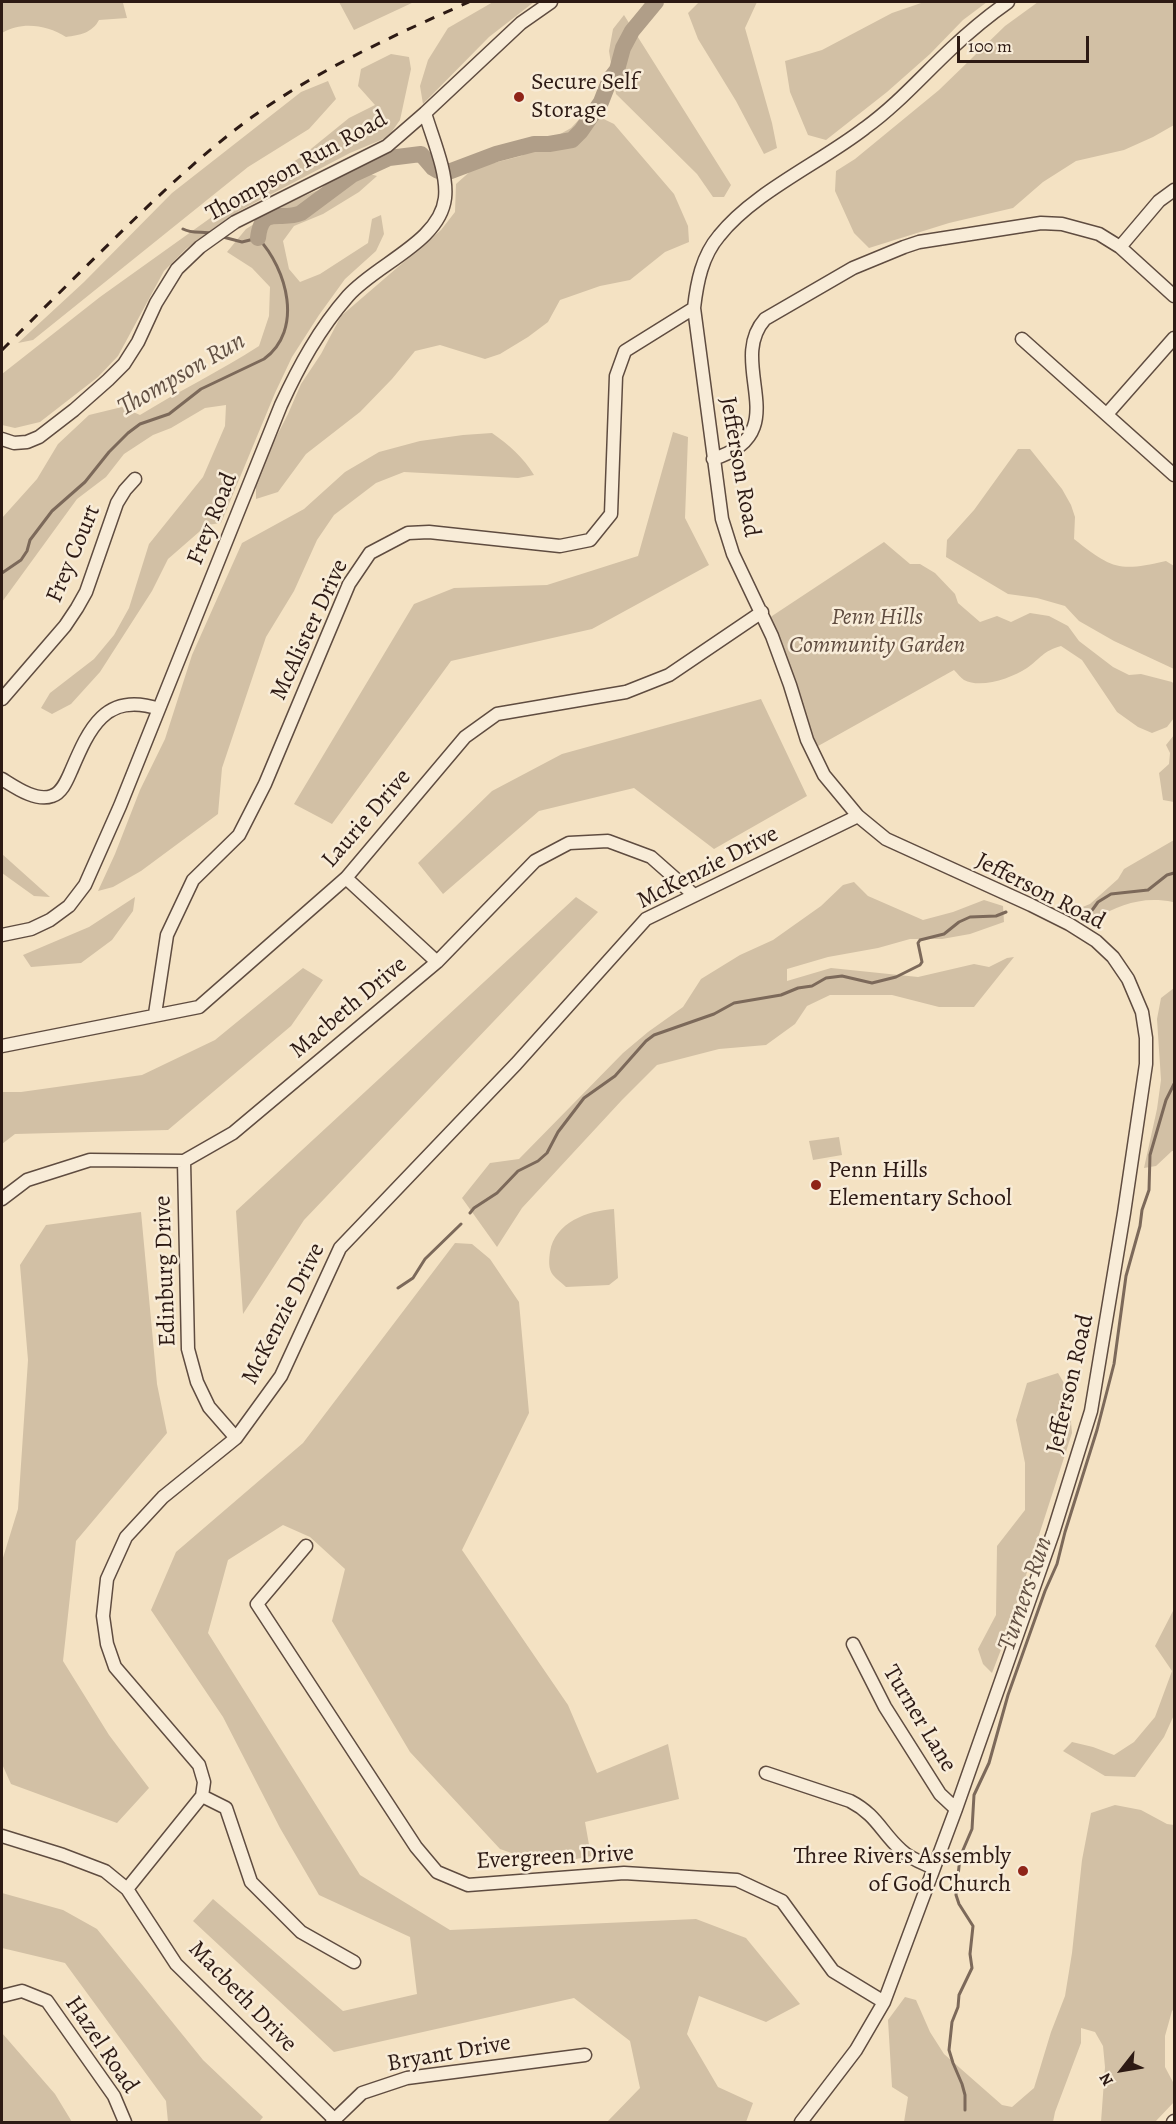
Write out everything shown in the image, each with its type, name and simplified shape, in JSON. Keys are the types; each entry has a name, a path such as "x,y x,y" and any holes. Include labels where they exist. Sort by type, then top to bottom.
{"street":[{"name":"Thompson Run Road","path":"2,440 14,443 27,442 39,437 108,380 124,363 138,342 156,303 177,269 211,239 227,227 387,146 521,23 551,2"},
{"name":"Jefferson Road","path":"801,2122 856,2050 884,2002 956,1809 1053,1533 1091,1411 1113,1287 1147,1050 1145,1024 1138,1000 1128,979 1113,957 1096,941 1031,905 898,846 876,833 828,781 812,754 790,685 762,612 727,537 713,459 694,308 697,285 705,261 717,238 727,226 749,207 864,130 968,33 1008,2"},
{"name":"Frey Road","path":"2,935 31,928 50,920 69,906 85,885 159,709 281,405 300,365 314,341 348,296 370,276 418,242 437,221 444,203 445,183 425,113"},
{"path":"1120,247 1159,201 1174,190"},
{"path":"713,459 737,448 748,438 755,423 757,406 752,348 757,329 770,315 880,255 919,242 1041,223 1062,224 1099,234 1120,247 1174,296"},
{"name":"McAlister Drive","path":"155,1014 167,935 193,880 239,836 265,784 349,584 370,553 408,533 429,532 560,546 590,540 610,514 616,376 624,351 694,308"},
{"path":"1107,414 1174,338"},
{"path":"1022,339 1174,475"},
{"name":"Frey Court","path":"2,699 65,626 77,608 86,592 117,503 135,479"},
{"name":"Laurie Drive","path":"2,1046 199,1006 346,878 465,737 497,714 626,692 669,675 762,612"},
{"path":"2,779 30,794 51,797 57,794 66,782 89,731 106,714 115,708 136,703 159,709"},
{"name":"McKenzie Drive","path":"202,1796 204,1782 199,1765 115,1667 107,1644 103,1616 107,1579 126,1537 163,1497 236,1438 280,1376 340,1248 516,1064 646,919 858,816"},
{"name":"Macbeth Drive","path":"184,1161 233,1133 437,962 535,861 569,843 608,841 651,857 694,895"},
{"path":"346,878 437,962"},
{"path":"2,1199 27,1180 90,1160 184,1161"},
{"name":"Edinburg Drive","path":"184,1161 188,1349 197,1382 209,1407 236,1438"},
{"name":"Evergreen Drive","path":"306,1546 257,1604 416,1847 437,1872 468,1885 624,1873 737,1880 782,1901 833,1971 884,2002"},
{"name":"Turner Lane","path":"853,1644 885,1707 940,1794 956,1809"},
{"path":"766,1773 860,1806 875,1819 902,1852 934,1868"},
{"path":"127,1889 202,1796 226,1808 251,1882 301,1932 354,1962"},
{"name":"Macbeth Drive","path":"2,1836 105,1871 127,1889 176,1964 333,2121"},
{"name":"Hazel Road","path":"2,1996 22,1991 47,2001 114,2096 125,2122"},
{"name":"Bryant Drive","path":"333,2121 363,2093 407,2078 585,2055"}],"green space":[{"path":"2,2 123,3 127,18 99,20 89,31 66,37 43,27 34,26 18,27 2,33"},
{"path":"339,2 414,2 354,30"},
{"path":"493,2 534,2 489,37 423,104 420,86 428,60 448,28"},
{"path":"699,2 757,2 745,28 777,148 764,154 736,101 698,39 688,13"},
{"path":"924,2 987,2 963,20 930,54 887,92 826,140 808,135 790,92 785,61 822,50 892,13"},
{"path":"1038,2 1174,2 1174,125 1124,150 1076,161 1043,182 1013,208 949,223 869,248 854,233 835,191 836,171 855,159 939,90 1005,26"},
{"path":"624,15 731,185 724,197 713,197 697,174 616,94 609,51 613,29"},
{"path":"391,54 409,57 411,69 400,120 388,137 350,153 239,211 187,248 164,271 118,356 98,377 40,422 15,428 2,425 2,374 100,297 245,192 301,157 349,118 375,105 358,86 361,69"},
{"path":"328,81 336,99 309,129 248,167 33,340 18,343 84,282 172,193 301,92"},
{"path":"587,111 614,124 674,194 688,226 689,242 665,252 630,280 600,286 560,300 548,322 500,354 485,359 440,345 415,351 360,412 306,454 278,492 256,499 256,486 270,449 301,384 321,354 341,316 441,230 455,212 456,184 474,168 521,156 571,128"},
{"path":"370,174 377,176 359,192 323,214 294,226 283,241 289,269 300,282 320,274 368,243 372,219 381,215 384,234 376,251 345,279 292,357 221,523 207,525 168,559 152,591 100,672 71,704 52,714 41,708 50,693 94,659 114,635 129,608 149,544 203,477 225,426 226,405 205,408 171,428 153,435 124,454 106,477 77,499 2,602 2,518 37,479 58,444 89,415 122,407 140,415 259,346 269,316 270,287 252,268 227,252 246,229 290,202"},
{"path":"673,432 688,437 685,518 709,565 592,629 451,661 332,824 294,804 414,604 454,588 547,585 638,556"},
{"path":"492,433 515,452 534,475 518,478 404,472 376,483 334,515 317,540 294,591 266,637 222,768 218,814 141,871 113,887 98,891 140,790 165,739 192,655 242,543 304,509 345,472 379,452 420,441"},
{"path":"1018,449 1030,449 1062,489 1075,517 1074,539 1087,549 1107,562 1126,567 1166,561 1174,566 1174,669 1114,641 1079,621 1065,606 1037,598 1008,594 946,557 947,540 974,510"},
{"name":"Penn Hills Community Garden","path":"884,542 910,564 920,564 935,573 955,594 958,603 980,622 997,616 1011,622 1030,613 1049,616 1068,626 1079,641 1113,667 1129,675 1141,674 1172,682 1174,684 1174,718 1167,727 1152,733 1138,727 1117,712 1082,660 1061,646 1046,653 1021,672 1005,679 987,683 971,682 964,680 954,670 811,750 769,618"},
{"path":"761,699 807,796 714,849 634,788 539,811 443,894 418,863 492,791 562,754"},
{"path":"1174,735 1174,802 1163,800 1159,773 1169,764 1170,753 1166,745"},
{"path":"1174,840 1174,907 1173,902 1151,900 1122,906 1094,919 1081,916 1080,908 1090,904 1118,879 1124,869"},
{"path":"2,854 50,897 34,896 2,873"},
{"path":"854,882 868,896 923,920 984,900 1003,906 1004,922 970,934 942,939 910,939 878,948 828,957 787,969 787,981 831,968 918,977 974,964 989,967 1014,957 974,1007 939,1007 892,995 830,995 807,1006 795,1024 766,1045 719,1049 657,1065 522,1208 497,1247 462,1198 490,1163 519,1159 623,1053 683,1007 701,979 740,955 773,940 821,906 843,885"},
{"path":"135,897 133,911 112,940 81,963 31,967 23,955 89,927"},
{"path":"576,897 598,912 304,1220 243,1314 236,1211"},
{"path":"303,968 323,980 291,1026 168,1130 15,1134 2,1144 2,1092 21,1092 142,1075 215,1040"},
{"path":"1174,988 1174,1151 1156,1166 1144,1168 1161,1080 1157,1019 1161,998"},
{"path":"839,1137 842,1155 813,1160 809,1141"},
{"path":"614,1209 618,1278 609,1285 566,1287 551,1273 549,1261 553,1242 558,1233 565,1226 583,1216"},
{"path":"141,1212 157,1384 167,1433 76,1541 63,1661 109,1735 149,1788 117,1823 11,1784 2,1764 2,1561 18,1509 28,1360 20,1265 46,1225"},
{"path":"455,1243 472,1244 490,1259 519,1302 529,1413 462,1550 568,1705 597,1773 668,1744 679,1799 585,1822 591,1856 546,1865 500,1849 410,1752 332,1621 345,1569 310,1537 283,1525 228,1560 208,1633 360,1875 450,1930 696,1919 746,1938 800,2004 766,2022 699,1996 687,2034 718,2087 753,2103 746,2122 607,2122 640,2088 630,2041 574,1998 334,2052 193,1921 213,1899 343,2011 417,1994 410,1937 319,1895 280,1828 223,1717 151,1610 176,1552 303,1443"},
{"path":"1058,1373 1068,1390 1072,1433 1007,1634 992,1673 983,1664 978,1649 996,1615 997,1546 1025,1510 1025,1463 1016,1420 1027,1383"},
{"path":"1174,1609 1174,1715 1164,1737 1135,1777 1105,1776 1063,1751 1072,1742 1114,1755 1134,1742 1155,1717 1172,1671 1155,1646"},
{"path":"1115,1805 1141,1810 1167,1824 1174,1825 1174,2009 1165,2036 1165,2067 1174,2084 1174,2102 1155,2122 1101,2122 1105,2067 1103,2046 1095,2032 1081,2028 1081,2043 1053,2122 904,2122 908,2097 892,2087 888,2020 905,1997 916,2000 930,2032 944,2054 1002,2105 1012,2107 1034,2088 1065,1996 1082,1860 1091,1813"},
{"path":"2,1893 63,1910 97,1929 203,2060 263,2117 259,2122 168,2122 166,2101 65,1963 2,1948"},
{"path":"2,2033 55,2094 72,2122 2,2122"}],"waterway":[{"name":"Thompson Run","path":"258,238 263,221 273,216 301,213 352,175 389,158 421,154 438,171 451,171 496,154 534,144 572,140 601,102 610,79 617,70 623,48 632,31 656,2"},
{"path":"183,229 214,234"},
{"name":"Thompson Run","path":"2,573 21,560 30,540 52,511 85,482 128,433 140,424 169,414 201,389 264,359 276,347 284,332 287,316 287,299 277,266 258,238 242,242 223,237"},
{"path":"1085,920 1098,902 1111,894 1148,890 1167,875 1174,873"},
{"path":"470,1213 497,1193 518,1171 538,1161 547,1153 558,1132 584,1098 615,1076 654,1035 714,1014 734,1003 781,995 798,988 812,986 826,978 842,976 872,983 896,977 922,962 918,943 920,940 944,934 959,922 970,917 996,916 1006,912"},
{"name":"Turners Run","path":"965,2110 965,2095 949,2050 952,2022 958,2007 959,1995 972,1968 970,1954 973,1926 956,1895 960,1857 972,1829 974,1795 989,1763 1008,1695 1057,1564 1097,1430 1114,1364 1126,1276 1149,1190 1150,1155 1166,1100 1174,1084"},
{"path":"398,1288 413,1278 425,1259 461,1224"}],"railway":[{"path":"2,350 164,191 198,160 252,117 330,69 385,40 469,2"}],"place":[{"name":"Secure Self Storage","path":"519,97"},
{"name":"Penn Hills Elementary School","path":"816,1185"},
{"name":"Three Rivers Assembly of God Church","path":"1023,1871"}]}
